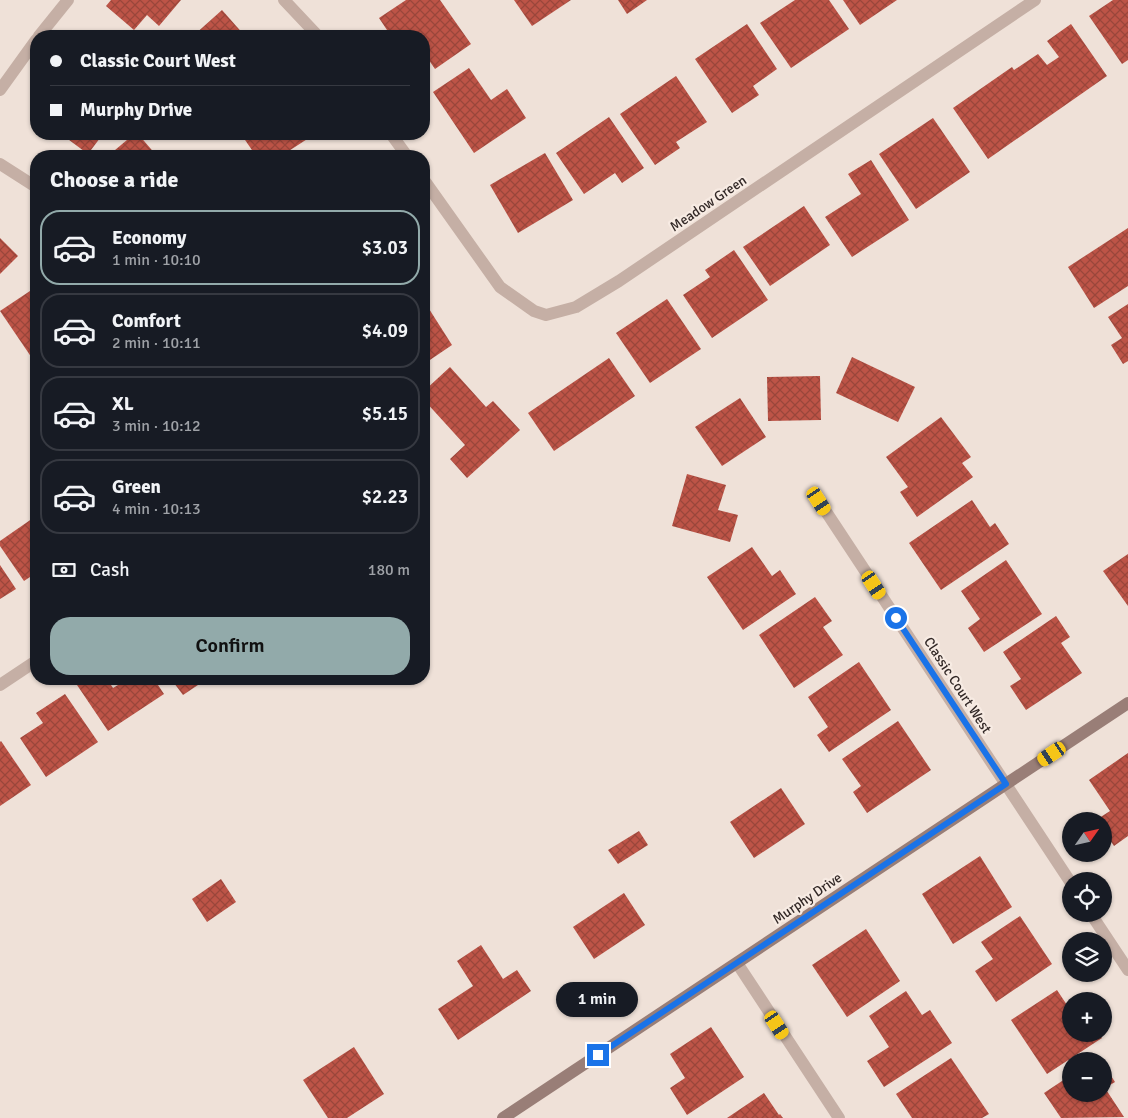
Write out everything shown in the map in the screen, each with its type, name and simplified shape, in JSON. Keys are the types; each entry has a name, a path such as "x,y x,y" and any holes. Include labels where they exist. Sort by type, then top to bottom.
{"main road":[{"name":"Murphy Drive","path":"503,1118 1128,703"}],"street":[{"path":"44,30 68,0"},
{"path":"284,0 312,30"},
{"name":"Meadow Green","path":"430,188 500,287 534,311 546,315 576,307 627,276 1036,0"},
{"path":"0,90 30,48"},
{"path":"0,164 30,183"},
{"name":"Classic Court West","path":"819,501 1064,872"},
{"path":"0,685 30,665"},
{"path":"1096,922 1128,970"},
{"path":"736,963 839,1118"}],"building":[{"path":"111,0 181,0 159,26 147,15 134,30 106,6"},
{"path":"406,0 440,0 471,44 435,69 430,62 430,30 387,30 379,18"},
{"path":"514,0 571,0 532,26"},
{"path":"618,0 647,0 627,14"},
{"path":"795,0 829,0 849,29 791,68 760,23"},
{"path":"843,0 897,0 860,25"},
{"path":"1113,0 1128,0 1128,60 1122,64 1089,16"},
{"path":"222,10 240,30 200,30"},
{"path":"747,24 777,69 753,86 759,95 732,113 695,59"},
{"path":"1071,24 1107,76 988,159 953,108 1012,67 1014,70 1038,54 1047,65 1059,57 1047,41"},
{"path":"469,68 491,100 507,89 526,118 474,153 433,92"},
{"path":"676,76 707,122 676,142 680,148 655,165 620,114"},
{"path":"609,117 644,168 622,183 615,173 584,194 556,153"},
{"path":"933,118 970,172 916,209 879,154"},
{"path":"69,140 98,140 91,150 83,150"},
{"path":"127,140 143,140 152,150 115,150"},
{"path":"245,140 306,140 290,150 252,150"},
{"path":"545,153 573,200 518,233 490,185"},
{"path":"871,160 909,220 852,257 825,217 861,194 848,174"},
{"path":"804,206 830,245 770,286 743,247"},
{"path":"1128,228 1128,286 1094,308 1068,267"},
{"path":"0,238 18,256 0,274"},
{"path":"734,250 768,300 712,338 683,295 710,277 705,270"},
{"path":"30,291 30,355 0,311"},
{"path":"667,299 701,349 650,383 616,333"},
{"path":"1128,304 1128,361 1123,364 1111,345 1122,338 1108,317"},
{"path":"430,310 452,345 430,360"},
{"path":"852,357 915,387 898,422 836,393"},
{"path":"609,358 635,396 554,451 528,413"},
{"path":"450,367 486,407 493,401 520,430 467,478 450,459 465,445 430,407 430,385"},
{"path":"820,376 821,420 768,421 767,377"},
{"path":"740,398 766,437 722,466 695,427"},
{"path":"941,417 971,457 962,463 973,477 917,517 900,492 908,487 886,457"},
{"path":"687,474 726,485 718,510 738,515 730,542 672,526"},
{"path":"972,500 990,527 995,523 1009,544 941,590 909,543"},
{"path":"30,520 30,577 24,581 0,546 0,541"},
{"path":"752,547 772,576 780,570 796,594 743,630 707,577"},
{"path":"1128,554 1128,606 1103,571"},
{"path":"1006,560 1042,614 984,652 968,628 980,619 961,591"},
{"path":"0,565 16,589 0,599"},
{"path":"815,597 832,621 823,627 843,655 794,688 759,635"},
{"path":"1056,616 1070,637 1061,643 1082,673 1026,710 1010,686 1021,679 1003,652"},
{"path":"859,662 891,710 829,752 817,735 828,727 808,697"},
{"path":"77,685 111,685 113,688 118,685 158,685 164,694 108,731"},
{"path":"176,685 198,685 183,695"},
{"path":"65,694 98,742 46,777 20,738 43,723 36,713"},
{"path":"898,721 931,770 867,813 853,792 861,786 842,759"},
{"path":"0,742 31,785 0,806"},
{"path":"1128,753 1128,836 1114,846 1112,843 1112,812 1108,812 1110,811 1089,780"},
{"path":"781,788 805,824 754,858 730,822"},
{"path":"639,831 648,845 618,864 608,850"},
{"path":"980,856 1012,907 953,944 922,894"},
{"path":"221,879 236,902 207,922 192,899"},
{"path":"624,893 645,925 594,959 573,927"},
{"path":"1020,916 1052,964 996,1002 975,971 993,959 981,942"},
{"path":"866,929 900,981 847,1017 812,965"},
{"path":"481,945 503,979 517,970 531,991 458,1040 438,1009 473,986 457,961"},
{"path":"1057,990 1062,998 1062,1042 1096,1042 1081,1052 1062,1052 1062,1064 1047,1074 1011,1020"},
{"path":"906,991 922,1015 930,1010 952,1043 884,1087 867,1061 889,1047 869,1016"},
{"path":"711,1027 744,1077 687,1115 670,1088 685,1078 670,1054"},
{"path":"354,1047 384,1094 347,1118 328,1118 303,1080"},
{"path":"951,1058 989,1114 982,1118 912,1118 896,1094"},
{"path":"1062,1081 1062,1102 1112,1102 1112,1099 1124,1117 1061,1118 1044,1093"},
{"path":"764,1093 783,1118 727,1118"}],"route":[{"path":"598,1055 1006,784 896,618"}]}
